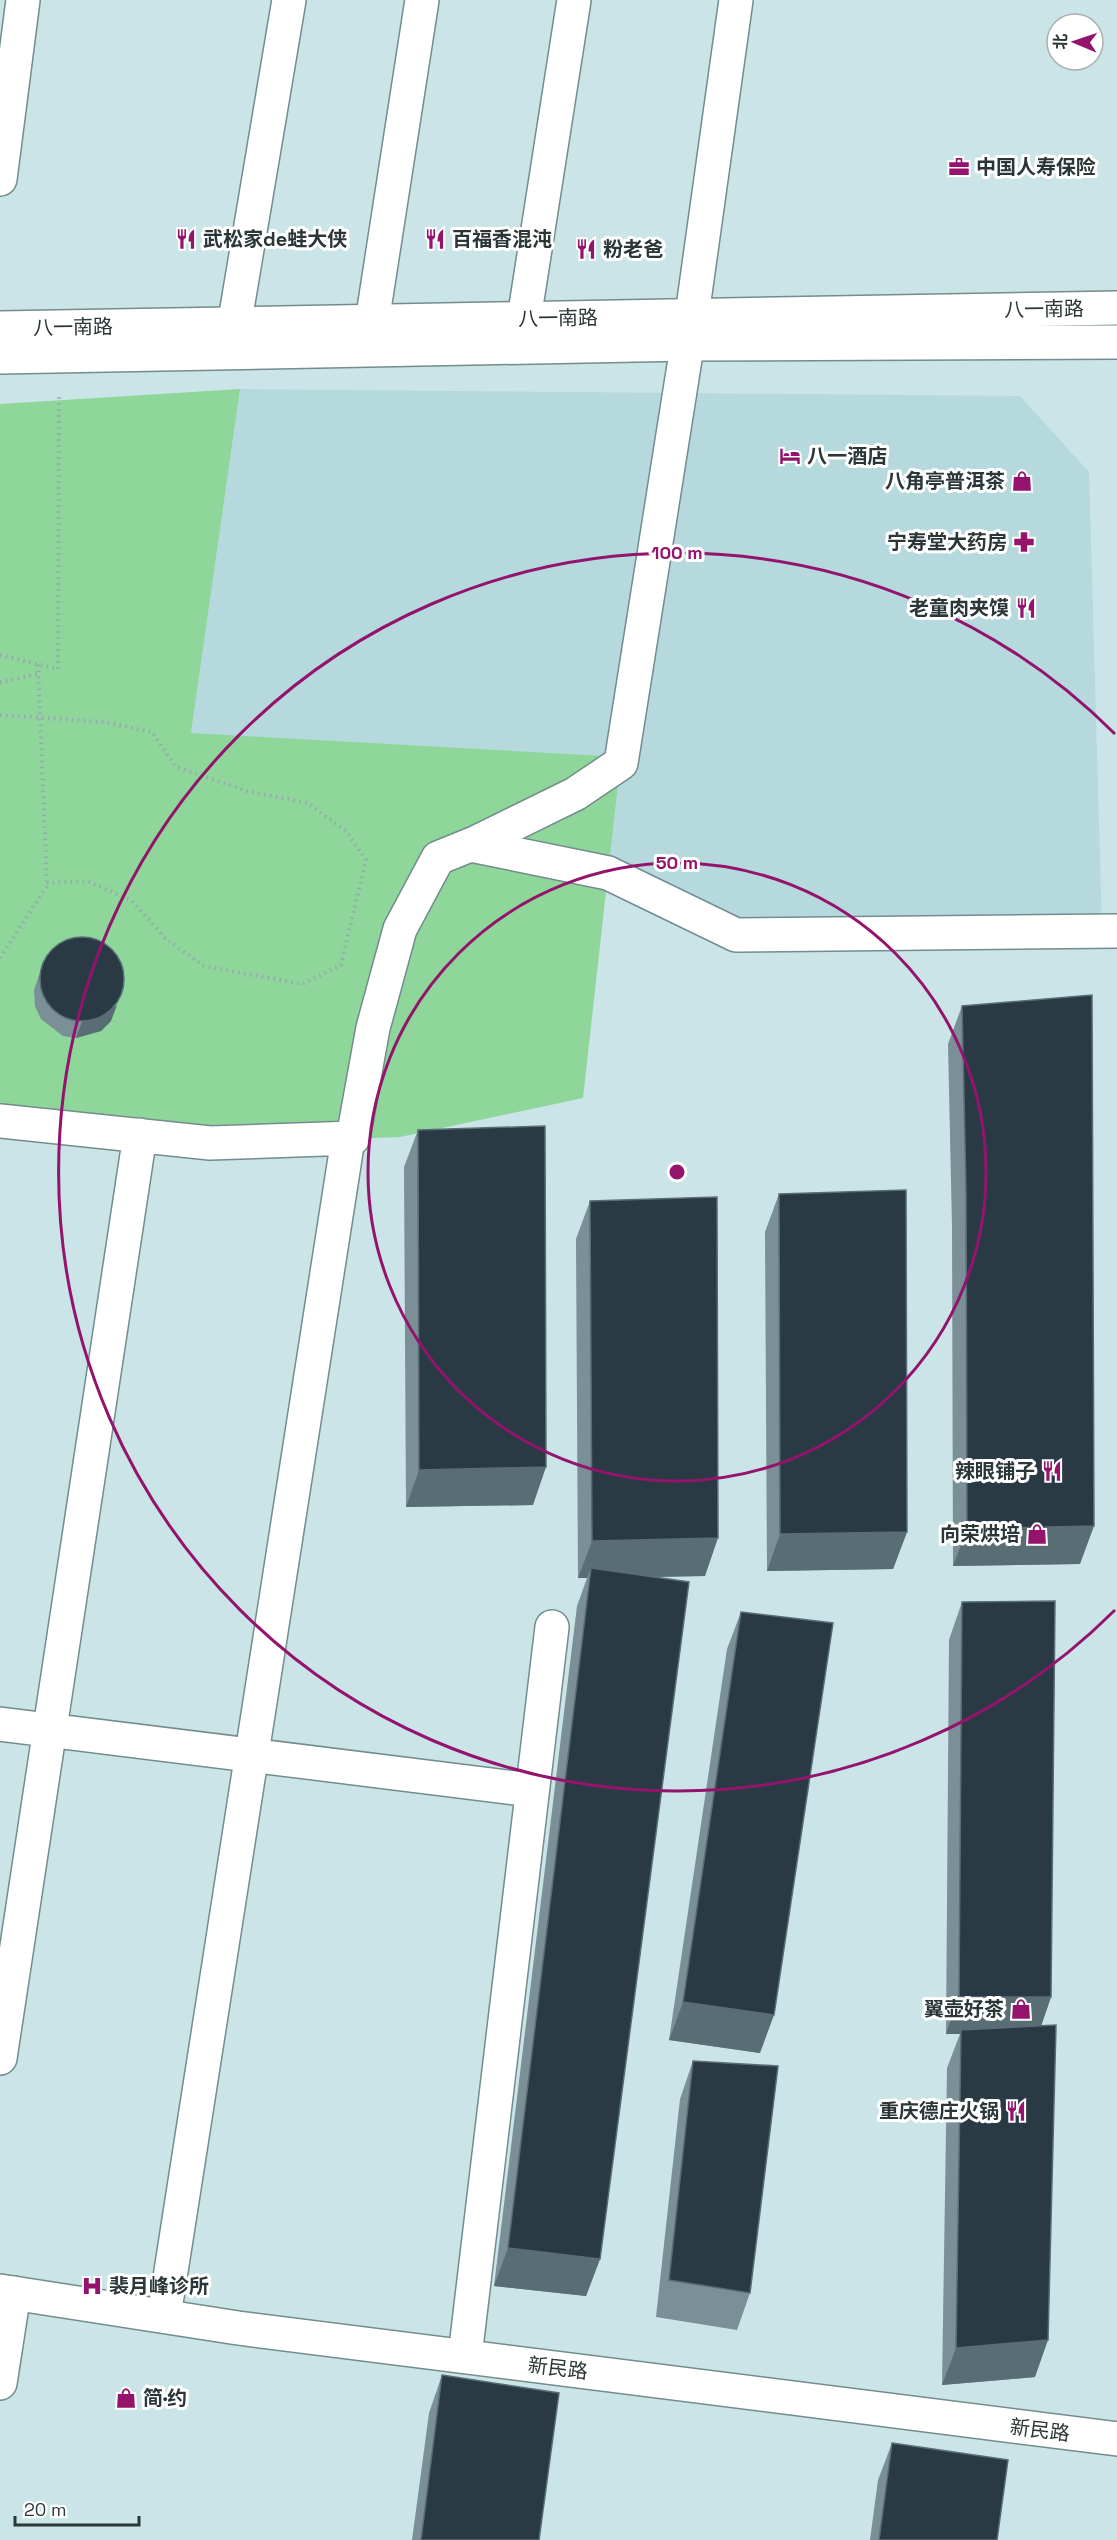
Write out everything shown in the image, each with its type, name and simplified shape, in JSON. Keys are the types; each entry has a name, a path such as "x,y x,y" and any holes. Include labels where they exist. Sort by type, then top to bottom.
{"street":[{"path":"0,179 23,0"},
{"path":"232,338 289,0"},
{"path":"373,336 422,0"},
{"path":"524,333 574,0"},
{"path":"0,1120 210,1143 353,1138 374,1028 400,929 438,858 471,845 575,794 621,763 690,330 736,0"},
{"name":"八一南路","path":"0,328 232,338 373,336 690,330 1117,308"},
{"name":"八一南路","path":"690,330 1117,342"},
{"name":"八一南路","path":"0,357 60,355 232,338"},
{"path":"471,845 608,873 736,935 1117,931"},
{"path":"0,2058 140,1135"},
{"path":"164,2316 348,1139"},
{"path":"465,2356 552,1627"},
{"path":"0,1724 532,1790"},
{"path":"0,2383 7,2292"},
{"name":"新民路","path":"7,2292 164,2316 465,2356 1117,2439"}],"path":[{"path":"0,655 58,669 60,355"},
{"path":"0,958 25,924 47,883 38,664"},
{"path":"0,682 38,674"},
{"path":"0,715 105,722 152,732 176,767 247,791 308,803 347,832 366,860 341,965 302,984 204,966 165,938 131,900 87,881 47,883"}],"shaded area":[{"path":"240,389 1020,396 1089,472 1102,931 736,935 191,733"}],"green space":[{"path":"240,389 191,733 621,757 583,1098 400,1137 200,1144 0,1122 0,404"}],"building":[{"path":"82,937 98,940 112,949 121,963 124,979 121,995 112,1009 98,1018 82,1021 66,1018 52,1009 43,995 40,979 43,963 52,949 66,940"},
{"path":"1092,995 1094,1526 967,1529 966,1188 962,1006"},
{"path":"545,1126 546,1467 419,1470 418,1130"},
{"path":"906,1190 907,1532 780,1534 779,1194"},
{"path":"717,1197 718,1538 592,1541 590,1201"},
{"path":"591,1568 689,1582 600,2259 508,2248"},
{"path":"1055,1601 1051,1997 959,1997 962,1602"},
{"path":"741,1612 833,1623 774,2015 683,2002"},
{"path":"1056,2025 1048,2340 956,2348 961,2030"},
{"path":"693,2061 778,2066 750,2293 669,2280"},
{"path":"442,2375 559,2393 539,2540 421,2540"},
{"path":"892,2443 1008,2460 997,2540 879,2540"}],"place":[{"name":"中国人寿保险","path":"959,167"},
{"name":"武松家de蛙大侠","path":"186,239"},
{"name":"百福香混沌","path":"435,239"},
{"name":"粉老爸","path":"586,249"},
{"name":"八一酒店","path":"790,456"},
{"name":"八角亭普洱茶","path":"1022,481"},
{"name":"宁寿堂大药房","path":"1024,542"},
{"name":"老童肉夹馍","path":"1026,608"},
{"name":"辣眼铺子","path":"1052,1471"},
{"name":"向荣烘培","path":"1037,1534"},
{"name":"翼壶好茶","path":"1021,2009"},
{"name":"重庆德庄火锅","path":"1016,2111"},
{"name":"裴月峰诊所","path":"92,2286"},
{"name":"简·约","path":"126,2398"}]}
